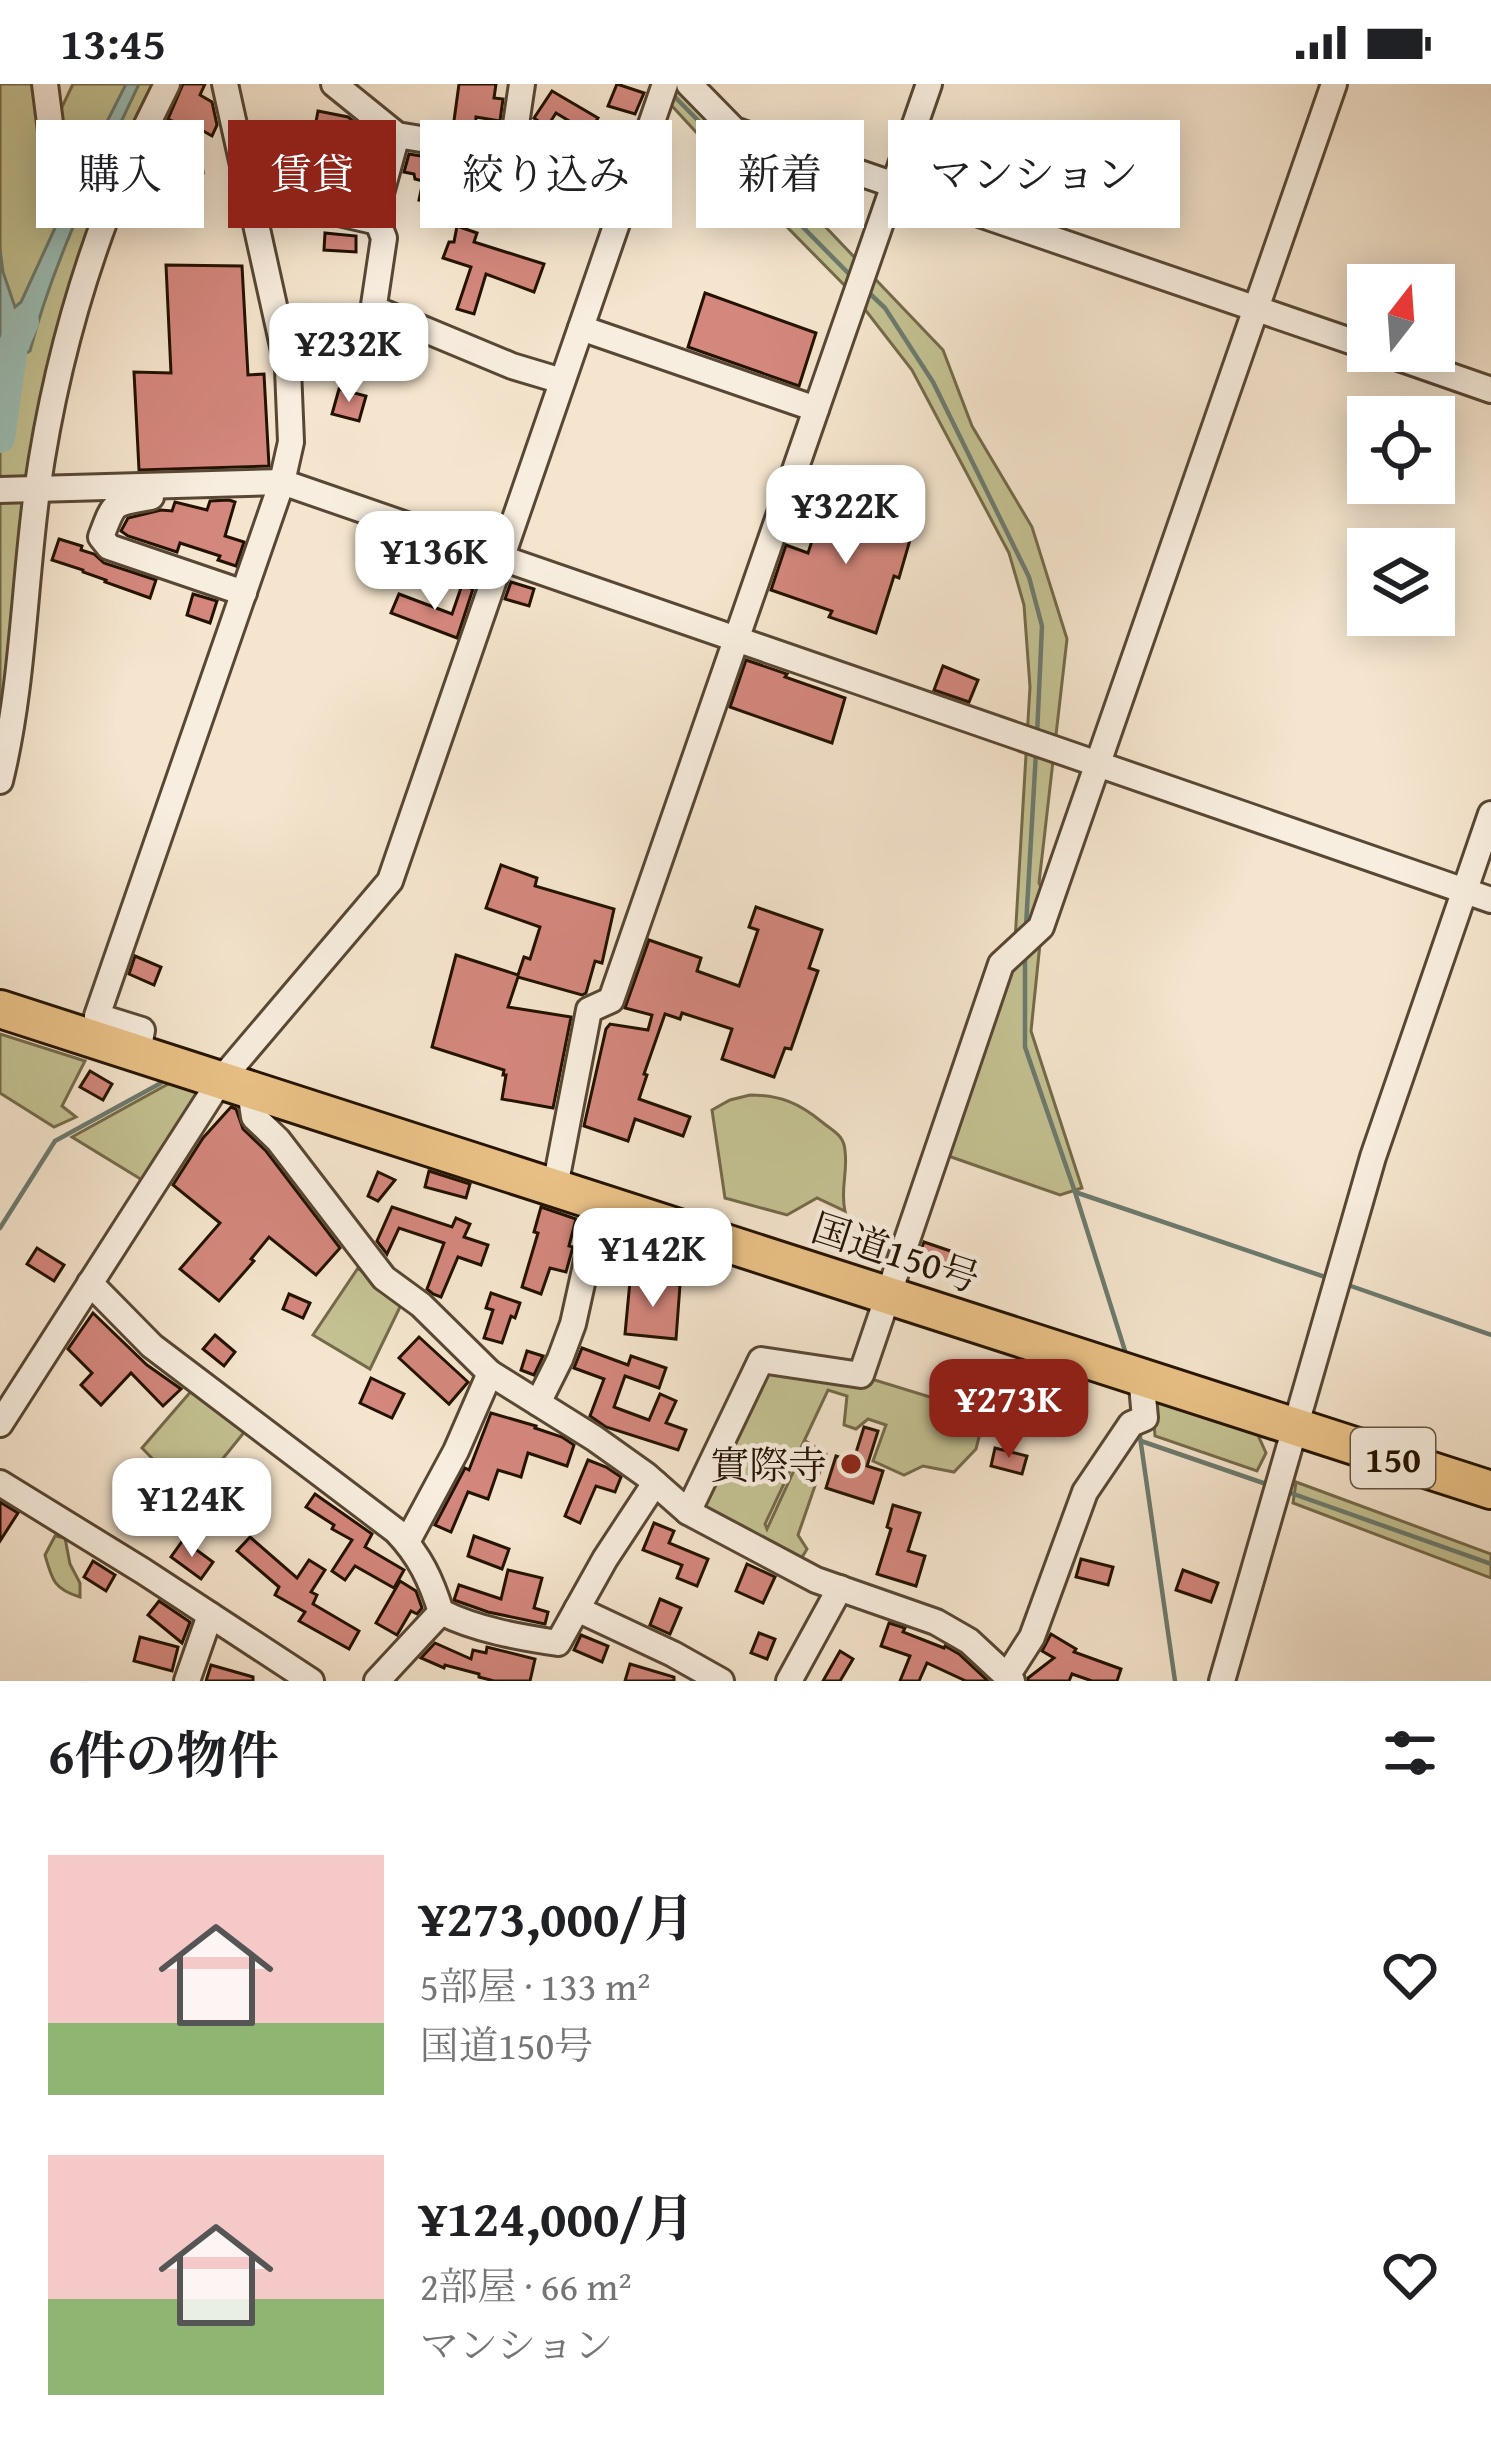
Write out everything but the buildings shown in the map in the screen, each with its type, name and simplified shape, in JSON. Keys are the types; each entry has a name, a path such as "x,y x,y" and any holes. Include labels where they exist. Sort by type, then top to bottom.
{"highway":[{"name":"国道150号","path":"0,1009 1491,1490"}],"street":[{"path":"45,84 50,120"},
{"path":"0,782 15,701 38,490 65,349 107,213 167,84"},
{"path":"225,84 232,120"},
{"path":"334,84 397,135 420,139"},
{"path":"517,120 522,84"},
{"path":"689,84 734,130 888,181"},
{"path":"916,120 929,84"},
{"path":"688,1511 761,1360 862,1375 1001,964 1041,927 1334,84"},
{"path":"651,120 662,86"},
{"path":"555,1187 589,1010 611,1000 888,200"},
{"path":"138,1054 142,1030 97,1016 291,442 288,370 255,228"},
{"path":"380,228 384,238 374,305 380,311 512,366 562,381"},
{"path":"0,1424 90,1283 390,881 616,228"},
{"path":"1024,228 1347,340"},
{"path":"580,328 816,409"},
{"path":"1439,372 1491,390"},
{"path":"0,490 277,482 1491,901"},
{"path":"199,483 119,503 112,508 101,537 109,547 240,591"},
{"path":"1222,1681 1373,1157 1491,814"},
{"path":"235,1086 254,1117 278,1140 384,1278 421,1305 490,1373 594,1438 688,1511 816,1580 936,1622 969,1641 1010,1678 1032,1636 1085,1492 1131,1424 1145,1418 1141,1375"},
{"path":"538,1403 573,1324 600,1202"},
{"path":"90,1283 152,1346 396,1531 429,1576 441,1612 452,1618 558,1643 655,1483"},
{"path":"407,1542 456,1451 490,1373"},
{"path":"0,1483 311,1681"},
{"path":"789,1681 840,1588"},
{"path":"577,1609 721,1681"},
{"path":"377,1681 441,1612"},
{"path":"187,1681 210,1615"}],"shaded area":[{"path":"0,84 36,84 48,120 36,120 36,228 115,228 56,360 0,752"},
{"path":"73,84 179,84 163,120 56,120"},
{"path":"665,84 689,84 723,120 696,120 696,132 662,95"},
{"path":"788,228 827,228 943,350 972,426 1032,527 1067,639 1039,883 1045,895 1031,1031 1082,1188 1060,1195 937,1152 1015,941 1030,687 1024,605 1009,553 912,370 853,294"},
{"path":"0,1034 85,1061 62,1106 76,1117 54,1127 0,1093"},
{"path":"170,1083 210,1096 152,1186 72,1137"},
{"path":"750,1095 797,1105 840,1137 846,1159 845,1211 817,1198 787,1215 725,1198 712,1110"},
{"path":"597,1214 705,1253 702,1282 587,1265"},
{"path":"358,1268 401,1305 370,1369 313,1335"},
{"path":"761,1360 852,1373 966,1408 982,1425 976,1449 954,1472 923,1466 904,1475 873,1461 886,1425 868,1419 856,1429 844,1425 847,1396 828,1390 765,1524 767,1529 807,1442 826,1454 798,1535 807,1549 799,1562 693,1514"},
{"path":"193,1389 246,1430 191,1498 142,1448"},
{"path":"1152,1395 1257,1433 1266,1453 1257,1471 1155,1436"},
{"path":"1296,1482 1491,1554 1491,1578 1293,1503"},
{"path":"55,1536 65,1538 80,1597 59,1587 52,1577 45,1555"}],"water":[{"path":"126,84 139,84 122,120 108,120"},
{"path":"55,228 73,228 30,351 0,366 0,249 15,307"}],"waterway":[{"path":"671,93 852,277"},
{"path":"865,289 885,308 933,382 1029,577 1042,626 1037,735"},
{"path":"0,438 13,346 24,322"},
{"path":"1026,926 1036,752"},
{"path":"1025,956 1025,1047 1126,1354"},
{"path":"0,1228 55,1141 161,1083 164,1074"},
{"path":"1075,1192 1331,1279"},
{"path":"1348,1285 1491,1335"},
{"path":"1139,1430 1175,1681"},
{"path":"1141,1441 1272,1486"},
{"path":"1288,1492 1491,1564"}],"place":[{"name":"實際寺","path":"851,1464"}]}
